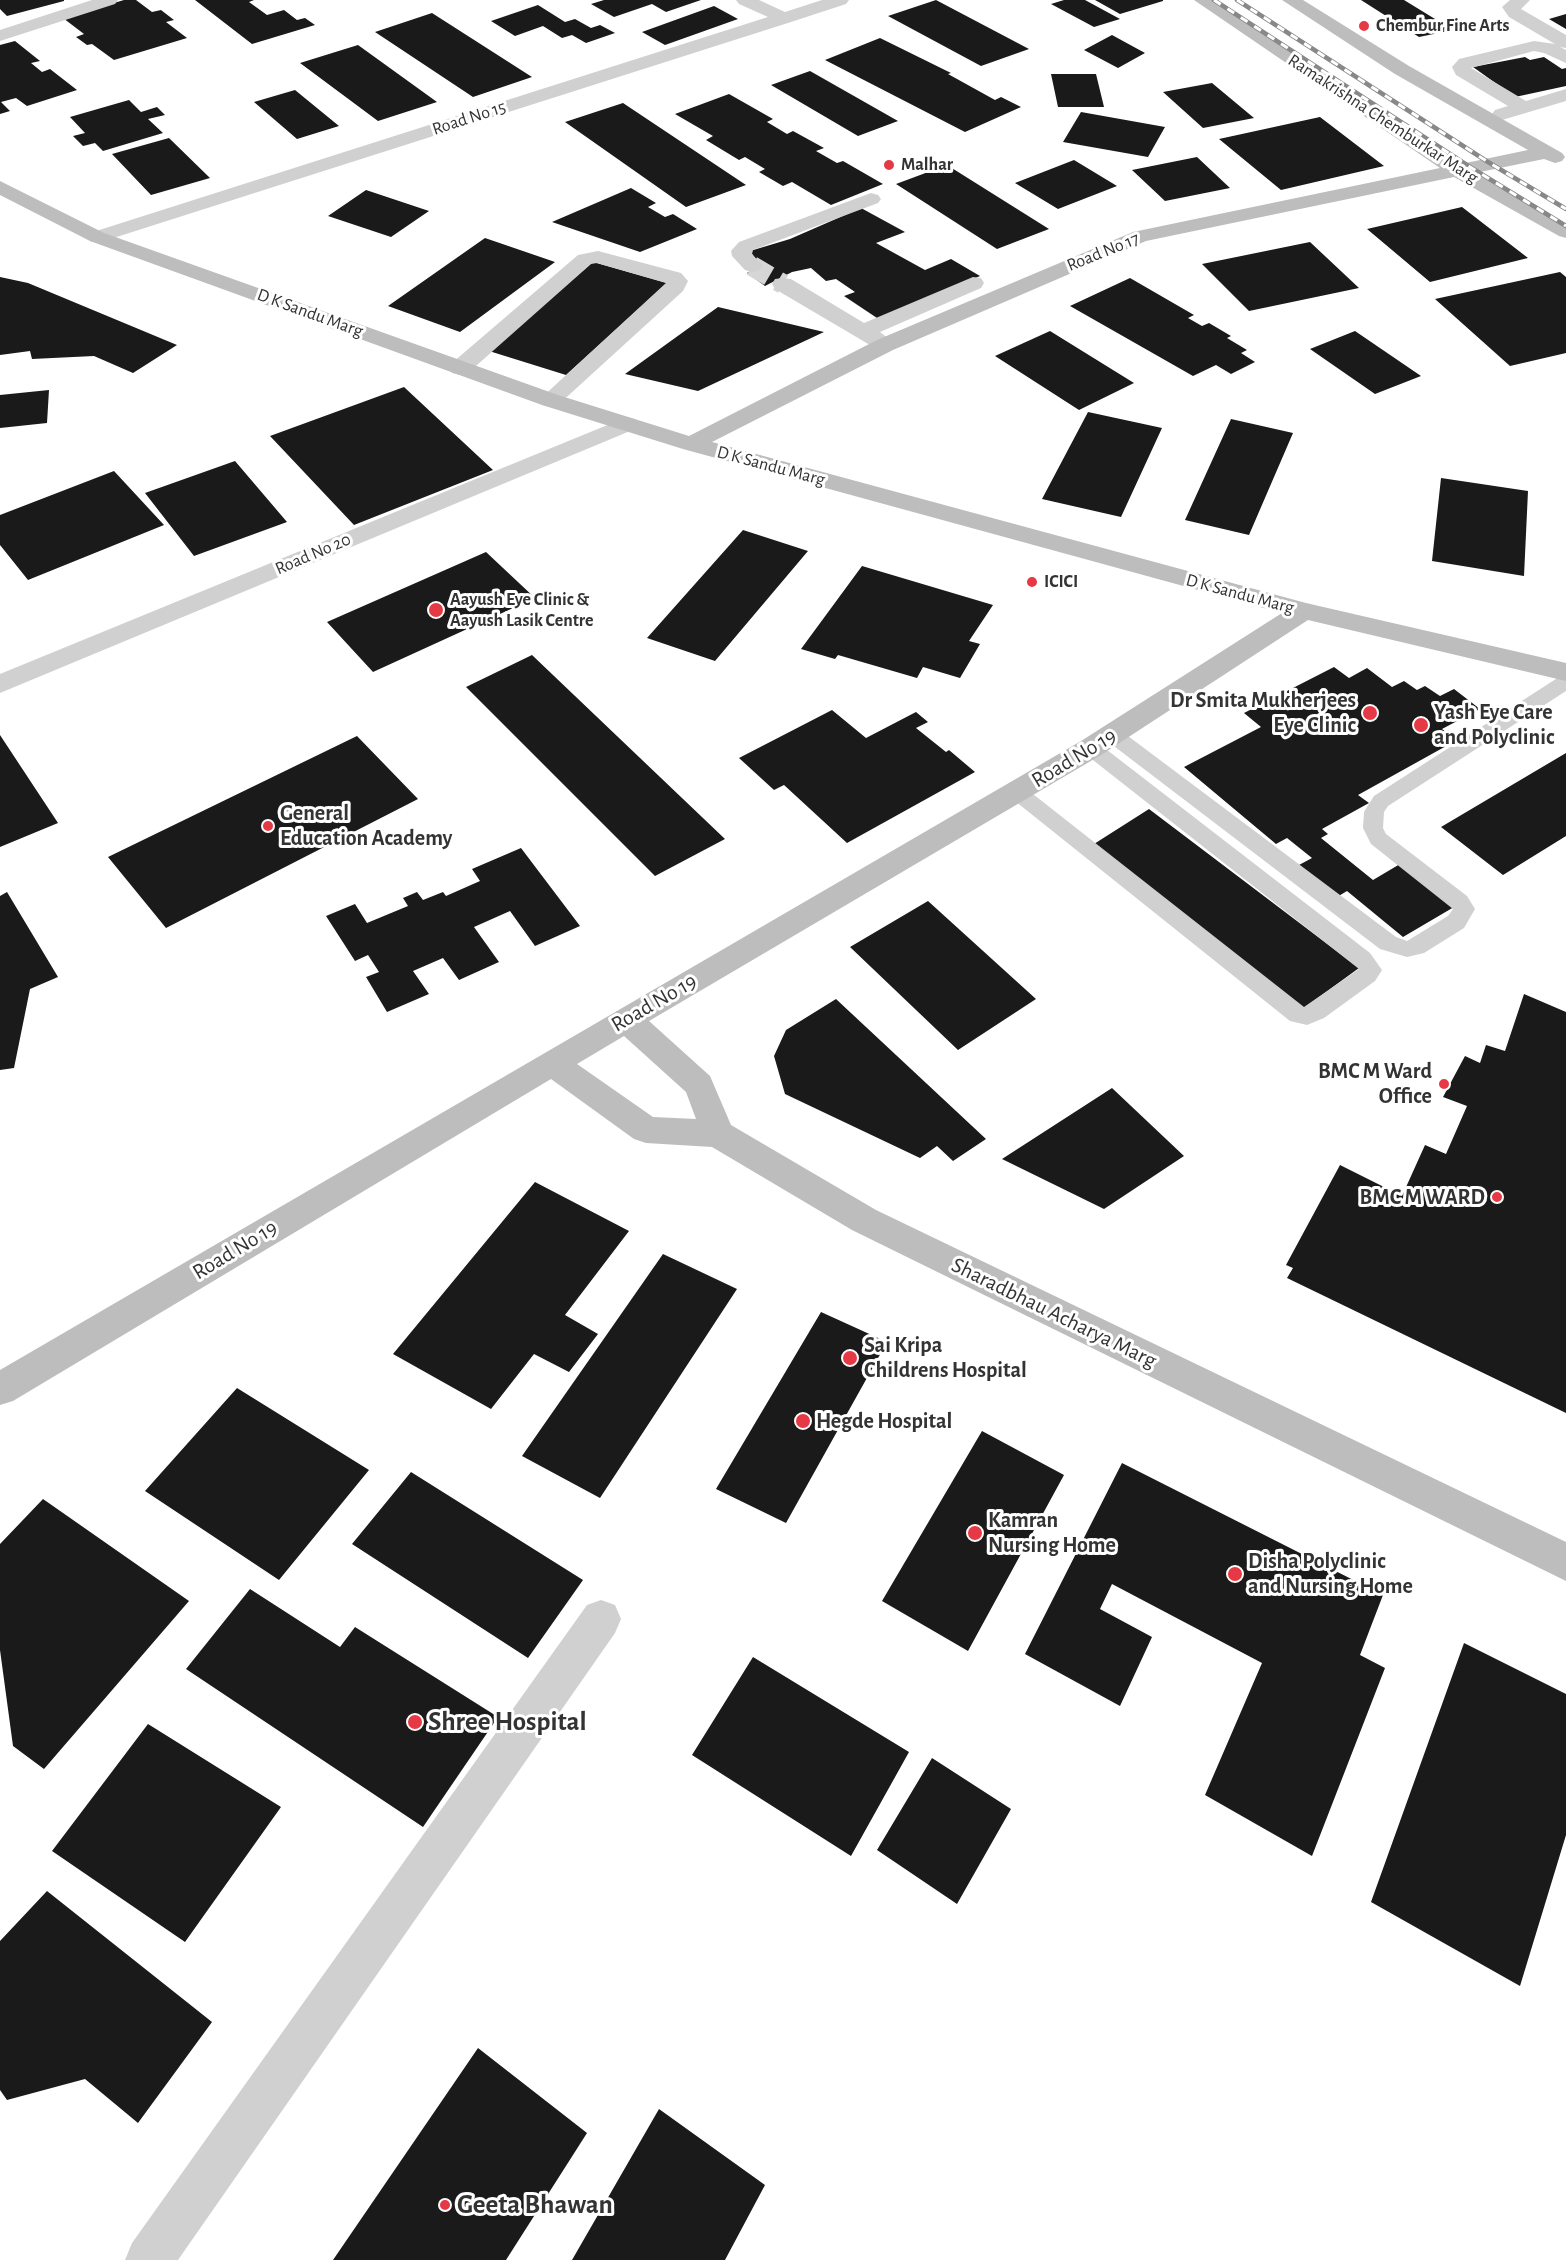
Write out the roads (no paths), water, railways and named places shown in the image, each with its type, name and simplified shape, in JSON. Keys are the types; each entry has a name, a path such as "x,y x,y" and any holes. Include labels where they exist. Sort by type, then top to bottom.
{"main road":[{"name":"Ramakrishna Chemburkar Marg","path":"1203,0 1458,171 1566,232"},
{"path":"1291,0 1402,70 1566,162"},
{"name":"Road No 17","path":"691,444 885,345 1140,236 1547,152"},
{"name":"D K Sandu Marg","path":"0,187 97,237 550,400 691,444 1304,611 1566,672"},
{"name":"Road No 19","path":"0,1389 626,1019 1102,742 1304,611"},
{"path":"626,1019 699,1085 718,1134"},
{"name":"Sharadbhau Acharya Marg","path":"552,1063 646,1130 718,1134 864,1220 1566,1562"}],"street":[{"path":"0,36 109,0"},
{"path":"745,0 785,18"},
{"name":"Road No 15","path":"97,237 840,0"},
{"path":"1521,0 1511,7 1515,13 1566,43"},
{"path":"1523,107 1463,71 1461,67 1465,63 1534,46 1549,48 1566,58"},
{"path":"1487,118 1566,95"},
{"path":"752,266 742,256 741,251 751,243 871,198"},
{"path":"460,368 585,259 598,257 677,281 675,286 550,400"},
{"path":"863,331 973,283"},
{"path":"783,284 885,345"},
{"path":"922,305 946,319"},
{"name":"Road No 20","path":"0,684 627,424"},
{"path":"149,2260 601,1619"}],"lane":[{"path":"1102,742 1388,943 1407,949 1416,947 1456,922 1464,909 1459,902 1378,839 1373,828 1374,812 1382,801 1566,682"},
{"path":"1017,792 1298,1015 1307,1016 1316,1012 1367,975 1371,970 1362,959 1102,742"}],"tunnel":[{"path":"752,266 783,284"}],"railway":[{"path":"1214,0 1470,167 1566,226"},
{"path":"1237,0 1488,162 1566,209"}],"place":[{"name":"Chembur Fine Arts","path":"1364,26"},
{"name":"Malhar","path":"889,165"},
{"name":"ICICI","path":"1032,582"},
{"name":"Aayush Eye Clinic & Aayush Lasik Centre","path":"436,610"},
{"name":"Dr Smita Mukherjees Eye Clinic","path":"1370,713"},
{"name":"Yash Eye Care and Polyclinic","path":"1421,725"},
{"name":"General Education Academy","path":"268,826"},
{"name":"BMC M Ward Office","path":"1444,1084"},
{"name":"BMC M WARD","path":"1497,1197"},
{"name":"Sai Kripa Childrens Hospital","path":"850,1358"},
{"name":"Hegde Hospital","path":"803,1421"},
{"name":"Kamran Nursing Home","path":"975,1533"},
{"name":"Disha Polyclinic and Nursing Home","path":"1235,1574"},
{"name":"Shree Hospital","path":"415,1722"},
{"name":"Geeta Bhawan","path":"445,2205"}]}
